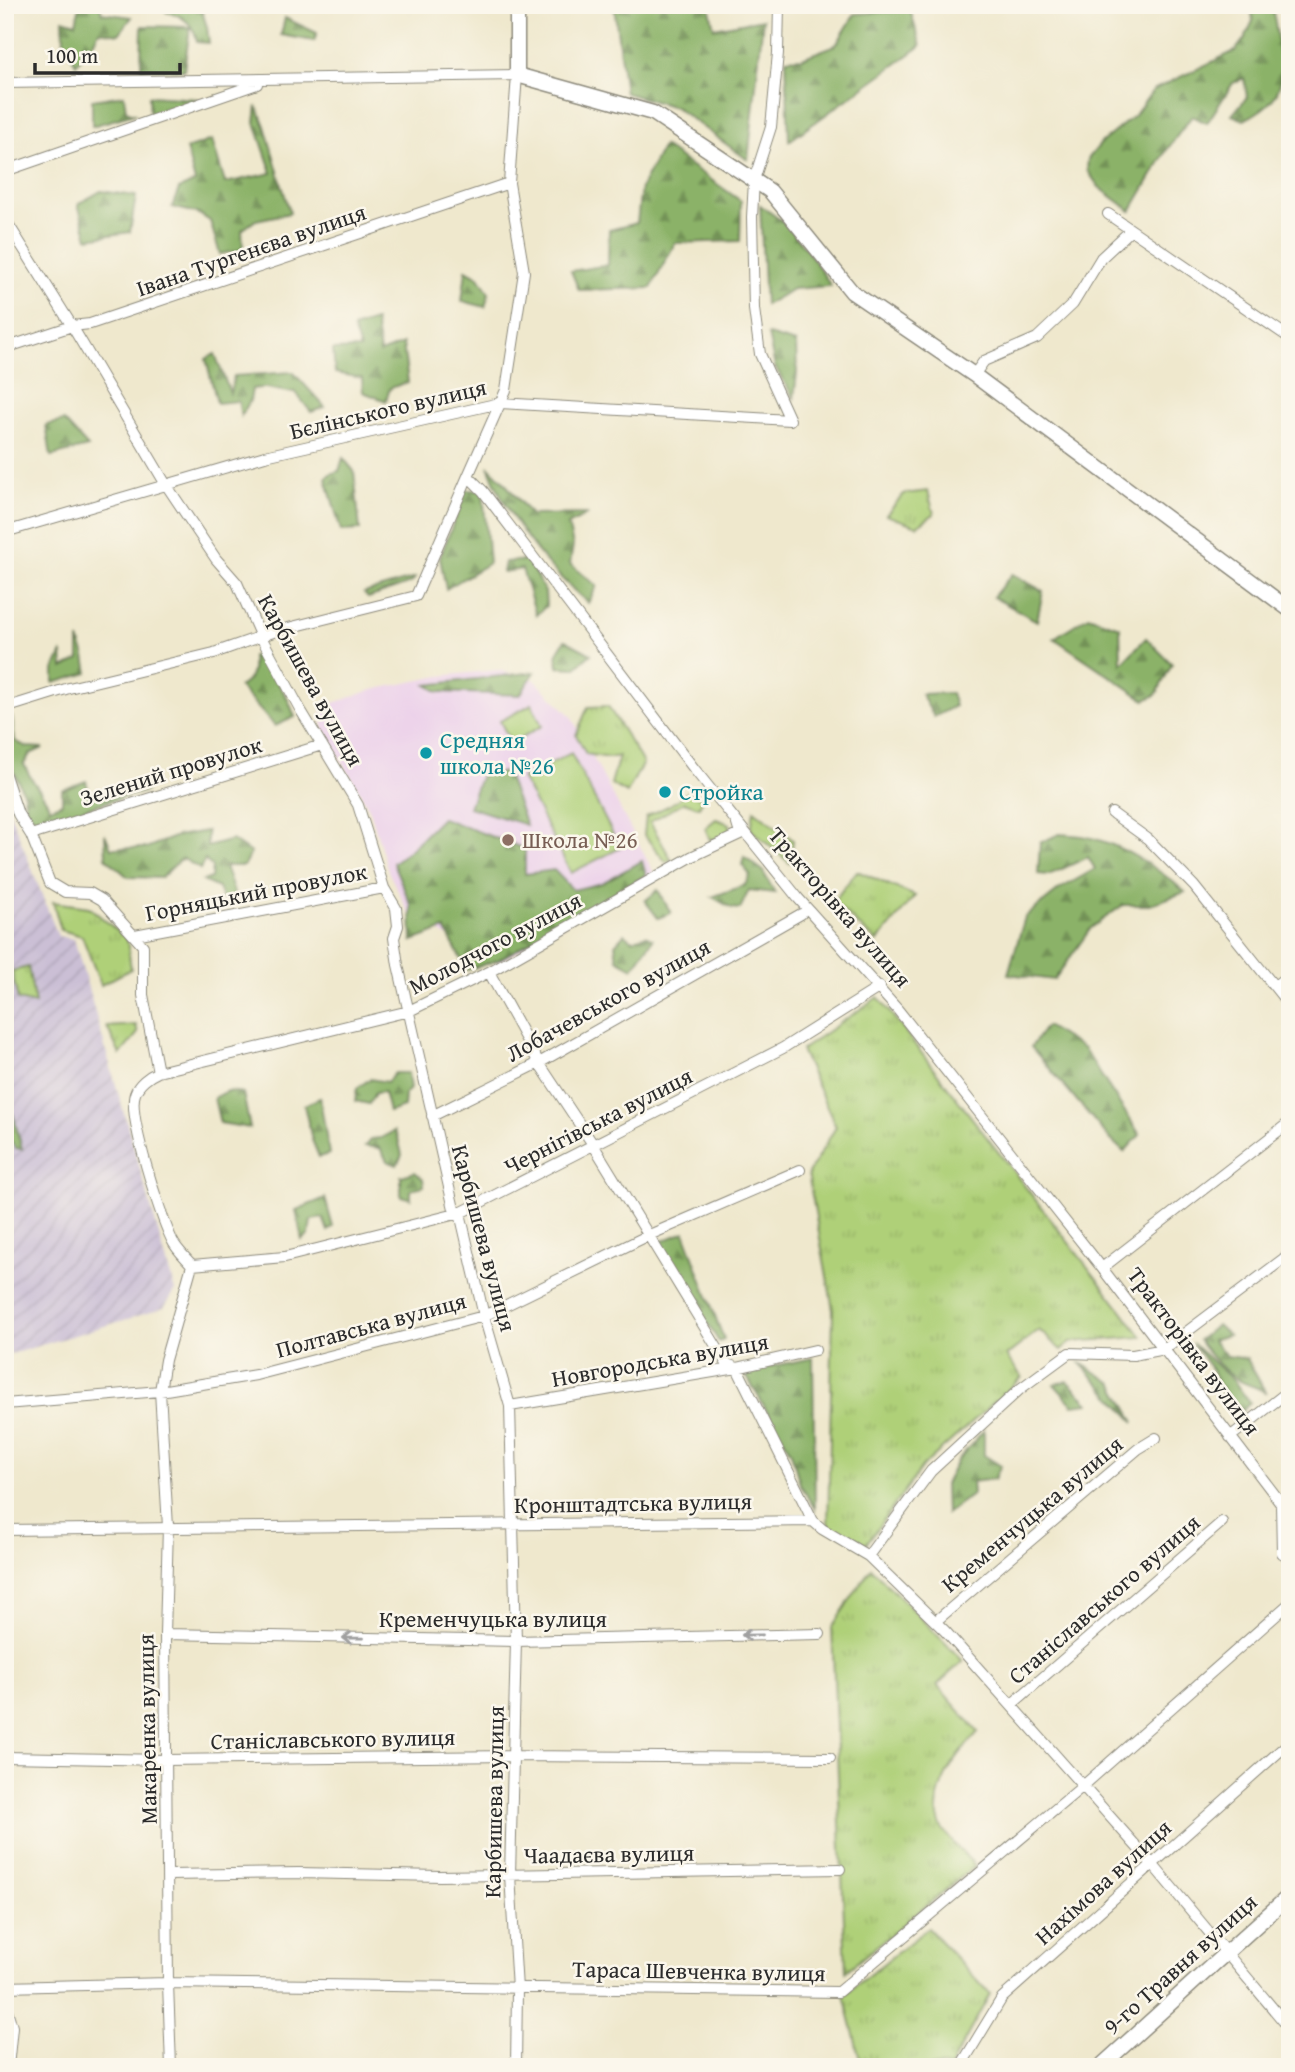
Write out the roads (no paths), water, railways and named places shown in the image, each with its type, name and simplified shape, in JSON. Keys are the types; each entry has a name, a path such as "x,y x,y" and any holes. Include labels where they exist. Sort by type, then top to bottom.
{"main road":[{"path":"517,5 517,75 653,113 770,191 852,292 974,375 1290,610"},
{"name":"9-го Травня вулиця","path":"1100,2067 1290,1895"}],"street":[{"path":"754,180 771,127 779,5"},
{"path":"5,83 517,75 509,183 524,272 506,390 416,596 276,631 214,653 69,688 5,708"},
{"path":"5,171 268,80"},
{"name":"Бєлінського вулиця","path":"5,532 265,456 500,403 790,420 760,354 754,309 754,180"},
{"name":"Івана Тургенєва вулиця","path":"5,348 72,326 90,324 509,183"},
{"path":"1108,214 1290,338"},
{"name":"Карбишева вулиця","path":"5,219 165,484 216,559 237,583 261,637 300,709 358,804 384,888 396,908 398,926 394,938 432,1115 454,1209 460,1213 484,1316 510,1406 516,1641 510,1875 517,1989 516,2067"},
{"path":"974,375 985,361 1037,338 1046,330 1073,304 1101,258 1131,230"},
{"name":"Тракторівка вулиця","path":"468,476 483,491 639,699 798,898 880,987 1102,1268 1281,1503 1282,1553 1290,1558"},
{"name":"Зелений провулок","path":"32,835 322,744"},
{"path":"5,775 18,814 32,835 50,883 65,892 90,893 102,900 143,946 143,995 158,1072 143,1082 135,1093 133,1109 138,1139 173,1242 192,1265"},
{"path":"1112,813 1149,839 1194,886 1290,1006"},
{"name":"Молодчого вулиця","path":"158,1072 409,1012 489,972 679,864 740,834 736,820"},
{"name":"Горняцький провулок","path":"135,935 384,888"},
{"name":"Лобачевського вулиця","path":"432,1115 539,1063 801,914"},
{"path":"489,972 539,1063 594,1146 727,1364 737,1368 813,1521 868,1556 936,1621 1153,1865 1290,2029"},
{"path":"1275,986 1290,974"},
{"name":"Чернігівська вулиця","path":"192,1265 285,1257 460,1213 783,1048 880,987"},
{"path":"1102,1268 1290,1122"},
{"name":"Полтавська вулиця","path":"5,1404 160,1391 256,1375 484,1316 647,1236 800,1170"},
{"path":"868,1556 931,1471 1020,1390 1069,1353 1133,1355 1164,1349 1290,1254"},
{"name":"Макаренка вулиця","path":"171,2067 165,1634 168,1527 160,1391 165,1360 192,1265"},
{"name":"Новгородська вулиця","path":"510,1406 737,1368 816,1350"},
{"path":"1230,1437 1290,1390"},
{"name":"Кременчуцька вулиця","path":"936,1621 1138,1449 1156,1438"},
{"name":"Кронштадтська вулиця","path":"5,1530 813,1521"},
{"name":"Станіславського вулиця","path":"1012,1705 1222,1522"},
{"name":"Тараса Шевченка вулиця","path":"5,1987 168,1983 838,1992 1083,1786 1290,1603"},
{"name":"Кременчуцька вулиця","path":"165,1634 516,1641 820,1634"},
{"name":"Нахімова вулиця","path":"960,2067 1002,1997 1290,1742"},
{"name":"Станіславського вулиця","path":"5,1757 166,1760 513,1756 830,1758"},
{"name":"Чаадаєва вулиця","path":"169,1875 510,1875 840,1868"},
{"path":"5,2003 12,2027 8,2067"}],"place":[{"name":"Средняя школа №26","path":"426,753"},
{"name":"Стройка","path":"665,792"},
{"name":"Школа №26","path":"508,840"}]}
